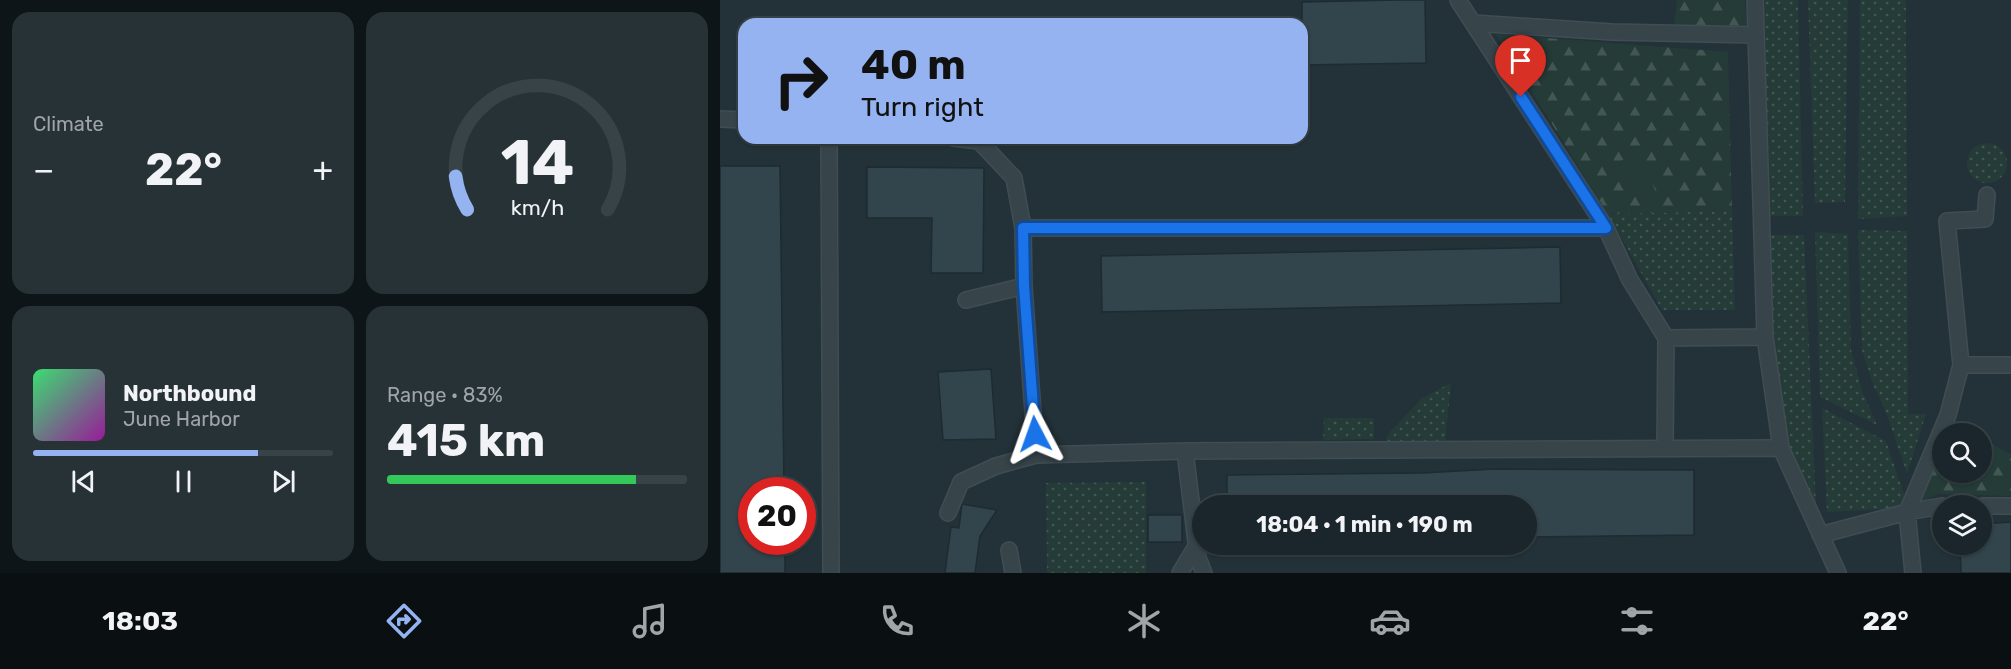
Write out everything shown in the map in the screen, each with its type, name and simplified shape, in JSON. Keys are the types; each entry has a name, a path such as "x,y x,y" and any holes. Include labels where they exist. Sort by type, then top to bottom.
{"lane":[{"path":"1458,0 1606,228 1630,280 1666,338 1665,448"},
{"path":"1755,0 1765,337 1781,448 1838,573"},
{"path":"1473,23 1612,32 1756,35"},
{"path":"720,119 738,120"},
{"path":"829,144 831,573"},
{"path":"982,144 1014,178 1023,228 1024,286 1036,455"},
{"path":"1913,573 1907,512 1948,415 1961,365 1947,221 1985,219 1987,195"},
{"path":"1023,228 1606,228"},
{"path":"966,300 1024,286"},
{"path":"1666,338 1765,337"},
{"path":"1961,365 2011,365"},
{"path":"948,513 961,482 996,466 1036,455 1185,451 1781,448"},
{"path":"1185,451 1192,506"},
{"path":"1992,506 2011,507"},
{"path":"1820,535 1932,508"},
{"path":"1009,550 1013,573"},
{"path":"1180,573 1192,553"},
{"path":"1198,555 1204,573"}],"green space":[{"path":"1677,0 1745,0 1746,26 1674,26"},
{"path":"1759,0 1798,0 1803,216 1766,216"},
{"path":"1808,0 1848,0 1845,202 1815,203"},
{"path":"1860,0 1906,0 1907,216 1858,219"},
{"path":"1496,34 1728,52 1732,211 1608,214"},
{"path":"1987,143 2001,149 2007,163 2001,177 1987,183 1973,177 1967,163 1973,149"},
{"path":"1644,155 1656,194 1632,197 1620,161"},
{"path":"1732,211 1735,310 1662,310 1608,214"},
{"path":"1858,230 1907,231 1908,414 1926,414 1907,474 1862,350"},
{"path":"1815,232 1848,234 1851,350 1863,393 1877,425 1820,397"},
{"path":"1768,235 1804,235 1816,505 1786,444 1770,338"},
{"path":"1451,383 1445,442 1384,444 1388,434 1422,398"},
{"path":"1822,408 1886,441 1905,497 1900,508 1827,512"},
{"path":"1324,418 1374,418 1374,439 1323,440"},
{"path":"1992,444 2011,454 2011,496 1937,494 1917,504 1932,469 1932,483 1992,483"},
{"path":"1146,482 1146,573 1047,573 1046,483"}],"building":[{"path":"1425,0 1426,63 1308,65 1308,18 1302,18 1302,2"},
{"path":"720,166 780,166 784,477 738,477 738,555 785,555 785,573 720,573"},
{"path":"867,167 984,168 983,273 931,273 932,218 867,218"},
{"path":"1560,247 1561,303 1102,312 1101,256"},
{"path":"991,369 996,439 943,440 938,372"},
{"path":"1495,469 1694,470 1694,535 1537,537 1537,495 1227,495 1227,475 1422,473"},
{"path":"962,504 997,510 980,536 975,573 945,573 951,527 959,528"},
{"path":"1148,515 1182,515 1182,542 1148,542"},
{"path":"2011,522 2011,573 1961,573 1960,555 1992,555 1992,523"}],"route":[{"path":"1035,434 1024,286 1023,228 1606,228 1521,97"}]}
